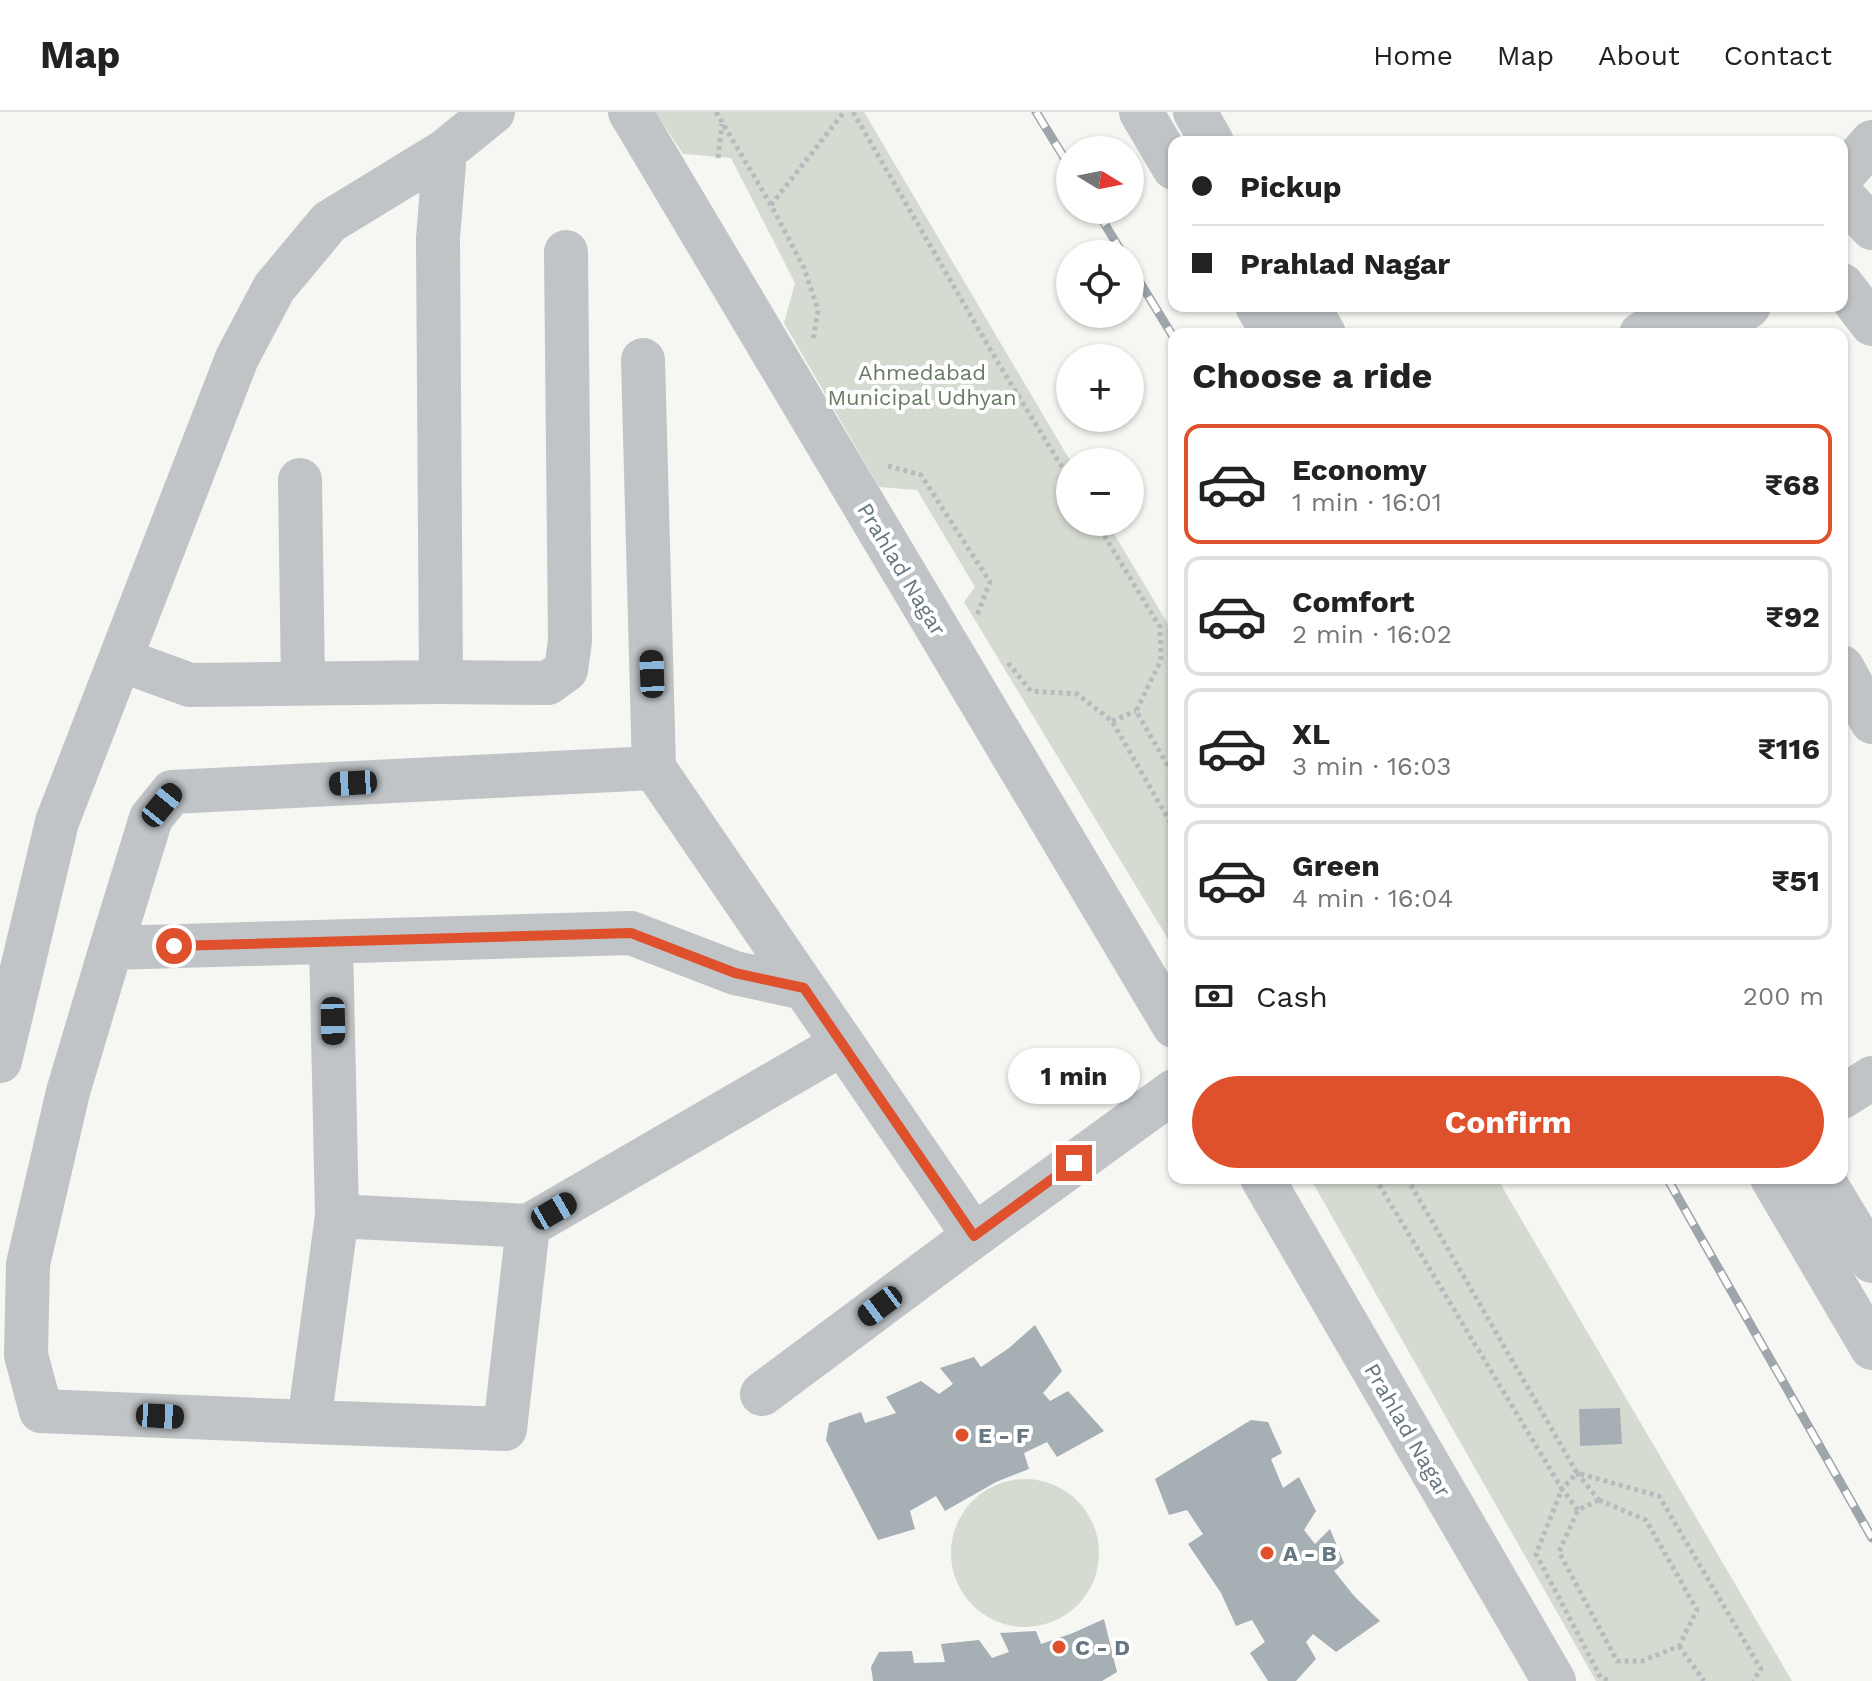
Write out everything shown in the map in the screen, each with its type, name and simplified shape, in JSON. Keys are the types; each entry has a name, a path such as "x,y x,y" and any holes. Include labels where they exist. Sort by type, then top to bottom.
{"street":[{"name":"Prahlad Nagar","path":"630,112 1168,1016"},
{"path":"1141,112 1168,158"},
{"path":"1195,112 1209,136"},
{"path":"0,1061 57,822 237,358 274,288 329,222 445,151 485,115"},
{"path":"1848,169 1872,142"},
{"path":"441,682 438,238 445,151"},
{"path":"1848,202 1872,228"},
{"path":"121,660 190,685 548,683 566,670 570,641 566,252"},
{"path":"1848,293 1872,324"},
{"path":"1650,328 1676,312"},
{"path":"1717,328 1740,312"},
{"path":"643,360 654,768 974,1236"},
{"path":"300,480 303,683"},
{"path":"1848,678 1872,722"},
{"path":"528,1226 505,1429 41,1411 26,1355 28,1264 68,1092 111,948 151,818 172,792 654,768"},
{"path":"111,948 631,933 735,973 804,988"},
{"path":"309,1422 337,1216 331,942"},
{"path":"337,1216 528,1226 842,1044"},
{"path":"1848,1093 1872,1078"},
{"path":"762,1394 1168,1095"},
{"name":"Prahlad Nagar","path":"1265,1184 1554,1681"},
{"path":"1776,1184 1872,1348"},
{"path":"1826,1184 1872,1261"}],"path":[{"path":"716,112 804,268 818,310 813,341"},
{"path":"771,205 844,112"},
{"path":"853,112 1056,457"},
{"path":"718,158 722,123"},
{"path":"881,454 888,467 921,475 990,582 976,616"},
{"path":"1105,536 1160,627 1161,660 1136,711 1112,721"},
{"path":"1001,655 1031,691 1077,694 1112,721 1168,819"},
{"path":"1136,711 1168,766"},
{"path":"1379,1184 1562,1489 1578,1510"},
{"path":"1410,1184 1577,1473 1599,1500 1646,1520 1697,1610 1679,1646 1642,1661 1617,1661 1559,1552 1578,1510 1599,1500"},
{"path":"1577,1473 1562,1489 1536,1554 1601,1678 1610,1681"},
{"path":"1577,1473 1659,1496 1761,1669 1753,1681"},
{"path":"1679,1646 1704,1681"}],"green space":[{"name":"Ahmedabad Municipal Udhyan","path":"655,112 864,112 1063,448 1056,448 1056,536 1115,536 1168,624 1168,939 964,602 975,587 917,490 879,487 784,323 795,283 731,158 683,154"},
{"path":"1313,1184 1501,1184 1792,1681 1596,1681"},
{"path":"1025,1479 1053,1485 1077,1501 1093,1525 1099,1553 1093,1581 1077,1605 1053,1621 1025,1627 997,1621 973,1605 957,1581 951,1553 957,1525 973,1501 997,1485"}],"building":[{"name":"E - F","path":"1035,1325 1062,1371 1043,1393 1050,1401 1068,1391 1104,1431 1057,1457 1047,1442 1024,1453 1029,1469 996,1482 945,1511 936,1496 910,1511 915,1529 878,1540 826,1440 829,1423 861,1412 865,1423 896,1413 886,1397 921,1381 939,1394 953,1384 940,1368 974,1357 981,1367"},
{"path":"1620,1408 1622,1444 1580,1446 1579,1409"},
{"name":"A - B","path":"1251,1420 1268,1422 1282,1453 1271,1459 1283,1488 1299,1477 1316,1511 1304,1530 1315,1544 1330,1529 1344,1563 1334,1571 1380,1621 1336,1652 1313,1634 1306,1642 1316,1659 1296,1681 1268,1681 1250,1653 1265,1642 1252,1620 1236,1626 1221,1593 1188,1544 1203,1534 1187,1510 1169,1515 1155,1479"},
{"name":"C - D","path":"1104,1619 1117,1672 1102,1681 873,1681 871,1667 879,1652 912,1651 914,1663 945,1662 941,1644 979,1640 992,1658 1009,1652 1000,1633 1036,1631 1041,1644"}],"railway":[{"path":"1036,112 1056,144"},
{"path":"1105,224 1114,240"},
{"path":"1144,289 1168,328"},
{"path":"1670,1184 1872,1538"}],"place":[{"name":"E - F","path":"962,1435"},
{"name":"A - B","path":"1267,1553"},
{"name":"C - D","path":"1059,1647"}],"route":[{"path":"174,946 631,933 735,973 804,988 974,1236 1074,1163"}]}
